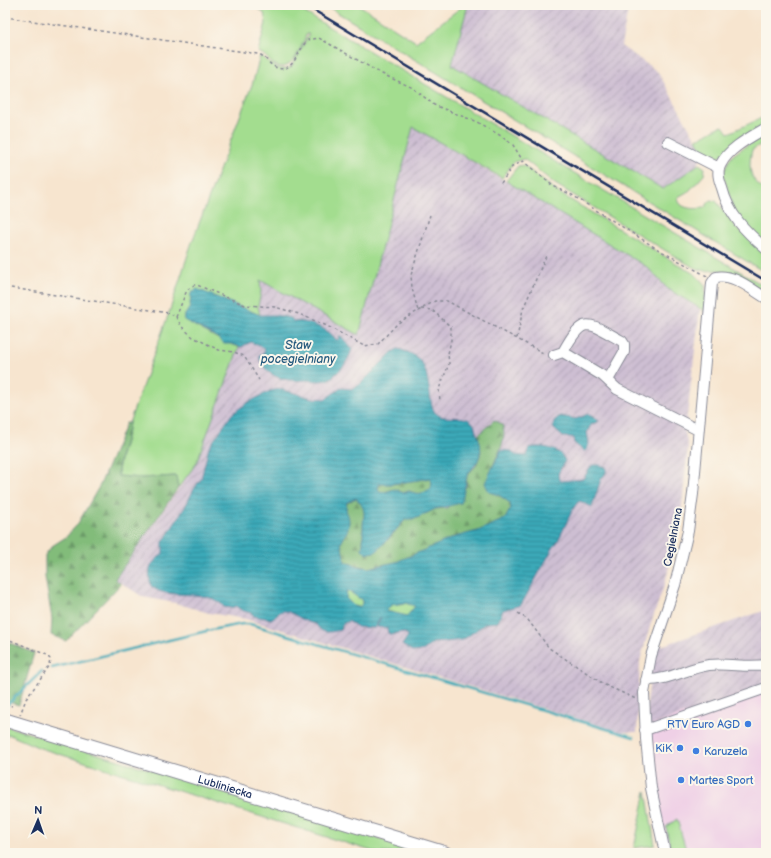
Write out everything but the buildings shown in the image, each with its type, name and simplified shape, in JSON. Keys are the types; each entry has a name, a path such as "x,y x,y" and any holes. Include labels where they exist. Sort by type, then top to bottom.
{"main road":[{"name":"Lubliniecka","path":"11,722 445,853"}],"street":[{"path":"766,128 743,142 725,158 719,168 719,180 733,215 742,228 766,249"},
{"path":"668,142 719,168"},
{"path":"714,279 721,276 733,279 766,298"},
{"name":"Cegielniana","path":"665,853 653,802 645,730 644,701 646,680 653,650 686,545 693,494 711,289 714,279"},
{"path":"608,380 624,352 624,344 622,341 594,326 585,325 574,332 558,354 608,380 624,393 698,430"},
{"path":"646,680 664,679 709,665 748,667 766,665"},
{"path":"645,730 766,688"}],"path":[{"path":"5,17 258,54 263,55 275,67 281,68 286,68 291,64 308,40 319,38 382,74 412,88 434,105 477,122 495,132 513,145 523,161 553,186 572,195 695,271 714,279"},
{"path":"501,183 512,167 523,161"},
{"path":"418,311 413,297 411,275 430,215"},
{"path":"517,338 523,310 546,256"},
{"path":"176,317 187,290 194,285 197,285 245,305 274,307 299,314 327,326 359,344 370,346 382,342 398,324 421,309 435,301 447,301 537,350 558,354"},
{"path":"5,287 163,311 176,317 182,327 193,336 219,350 238,352 244,356 258,380"},
{"path":"421,309 432,310 451,327 451,340 448,354 449,364 439,389 440,402"},
{"path":"518,614 528,620 549,648 605,685 626,696 644,701"},
{"path":"5,638 47,655 51,659 50,666 11,722"},
{"path":"5,704 12,706"}],"shaded area":[{"path":"468,5 629,5 621,46 658,72 704,154 698,164 664,190 451,65"},
{"path":"413,127 555,210 647,267 668,289 700,309 685,432 688,447 680,525 665,583 640,661 637,732 622,732 246,619 209,613 175,603 143,597 115,579 196,464 172,325 198,244 359,335"},
{"path":"766,610 766,685 649,726 647,704 651,670 658,647"},
{"path":"766,685 766,853 669,853 657,803 649,726"}],"green space":[{"path":"252,5 292,5 766,287 766,293 730,273 717,270 705,271 693,267 555,184 524,159 514,162 502,178 413,127 359,335 260,280 261,292 258,306 260,315 196,289 191,294 190,307 184,320 222,341 239,347 196,464 178,488 176,476 141,478 118,476 119,463 129,423 170,310 192,242 253,82 260,56 278,68 281,69 291,67 309,35 307,33 296,57 291,62 281,67 275,65 258,52 266,23 264,13"},
{"path":"325,5 359,5 416,42 464,5 468,5 452,65 663,189 699,164 705,168 704,175 689,191 678,197 679,201 688,208 696,209 704,208 711,200 716,201 735,226 766,253 766,273"},
{"path":"766,116 766,125 715,160 703,156 704,154 696,139 716,128 723,126 728,133"},
{"path":"766,132 766,141 752,150 750,168 756,183 766,190 766,244 735,214 723,175 728,162 733,155"},
{"path":"523,165 559,193 696,275 705,285 706,312 668,289 647,267 506,181 518,166"},
{"path":"494,420 502,424 504,435 502,446 492,469 489,492 499,495 510,503 511,508 505,519 478,531 455,537 396,562 368,568 345,562 341,543 346,528 347,503 356,498 363,506 362,549 385,543 405,520 417,518 435,509 447,508 466,487 467,475 476,466 481,452 478,435"},
{"path":"126,423 129,423 119,463 118,476 141,478 176,476 178,488 115,579 121,584 66,641 51,635 52,619 45,577 45,555 52,546 66,537 77,525 100,485"},
{"path":"430,478 432,483 431,489 423,493 409,491 403,493 395,489 380,493 378,489 379,484 392,484"},
{"path":"347,590 362,600 362,604 359,607 354,607 346,598"},
{"path":"405,603 415,606 407,616 386,611 391,605"},
{"path":"5,641 34,653 19,705 5,701"},
{"path":"5,726 428,853 378,853 40,748 8,734 5,738"},
{"path":"646,791 655,845 634,848"},
{"path":"677,819 687,853 671,852 666,827"}],"water":[{"name":"Staw pocegielniany","path":"197,289 260,315 275,315 291,318 294,322 304,322 317,326 324,329 336,340 339,339 339,336 341,336 352,349 351,353 341,369 328,380 318,381 283,379 270,373 261,362 259,355 265,352 263,348 251,342 241,347 232,344 224,344 215,336 184,320 190,307 191,293"},
{"path":"398,349 407,352 419,360 426,371 433,409 441,416 463,418 473,423 479,439 481,450 476,463 467,476 461,503 435,509 417,518 405,520 377,551 367,554 362,549 364,513 362,506 356,498 347,502 346,510 349,518 349,524 341,543 345,562 368,568 396,562 455,537 478,531 505,519 511,508 510,503 499,495 489,492 485,483 501,450 512,451 515,455 527,456 529,448 545,447 555,450 563,457 565,461 558,474 559,480 561,481 583,479 592,465 606,467 606,473 601,479 592,507 580,501 577,503 560,537 521,605 503,610 498,622 486,623 463,640 433,643 424,650 414,652 402,645 408,636 407,634 401,632 392,635 388,633 387,628 377,627 381,617 375,628 358,627 348,621 343,624 340,630 326,632 321,630 316,624 306,621 286,611 282,611 271,619 254,616 236,606 231,608 224,607 217,601 208,597 167,593 158,591 151,586 149,576 152,564 163,554 163,542 201,479 209,447 232,414 247,403 270,391 280,389 312,398 325,399 341,388 352,389 359,385 392,352","holes":["430,478 432,483 431,489 423,493 409,491 403,493 395,489 381,493 378,489 379,484 392,484","347,590 362,600 362,604 359,607 354,606 346,598","405,603 415,606 407,616 386,611 391,605"]},
{"path":"588,414 599,421 591,425 587,432 589,443 587,450 584,451 574,443 573,437 563,437 553,428 554,421 560,416 576,419"}],"waterway":[{"path":"52,668 211,630 242,624 250,624 634,737"},
{"path":"5,707 42,671"}],"railway":[{"path":"305,5 766,281"}],"place":[{"name":"RTV Euro AGD","path":"748,724"},
{"name":"KiK","path":"680,748"},
{"name":"Karuzela","path":"696,751"},
{"name":"Martes Sport","path":"681,780"}]}
